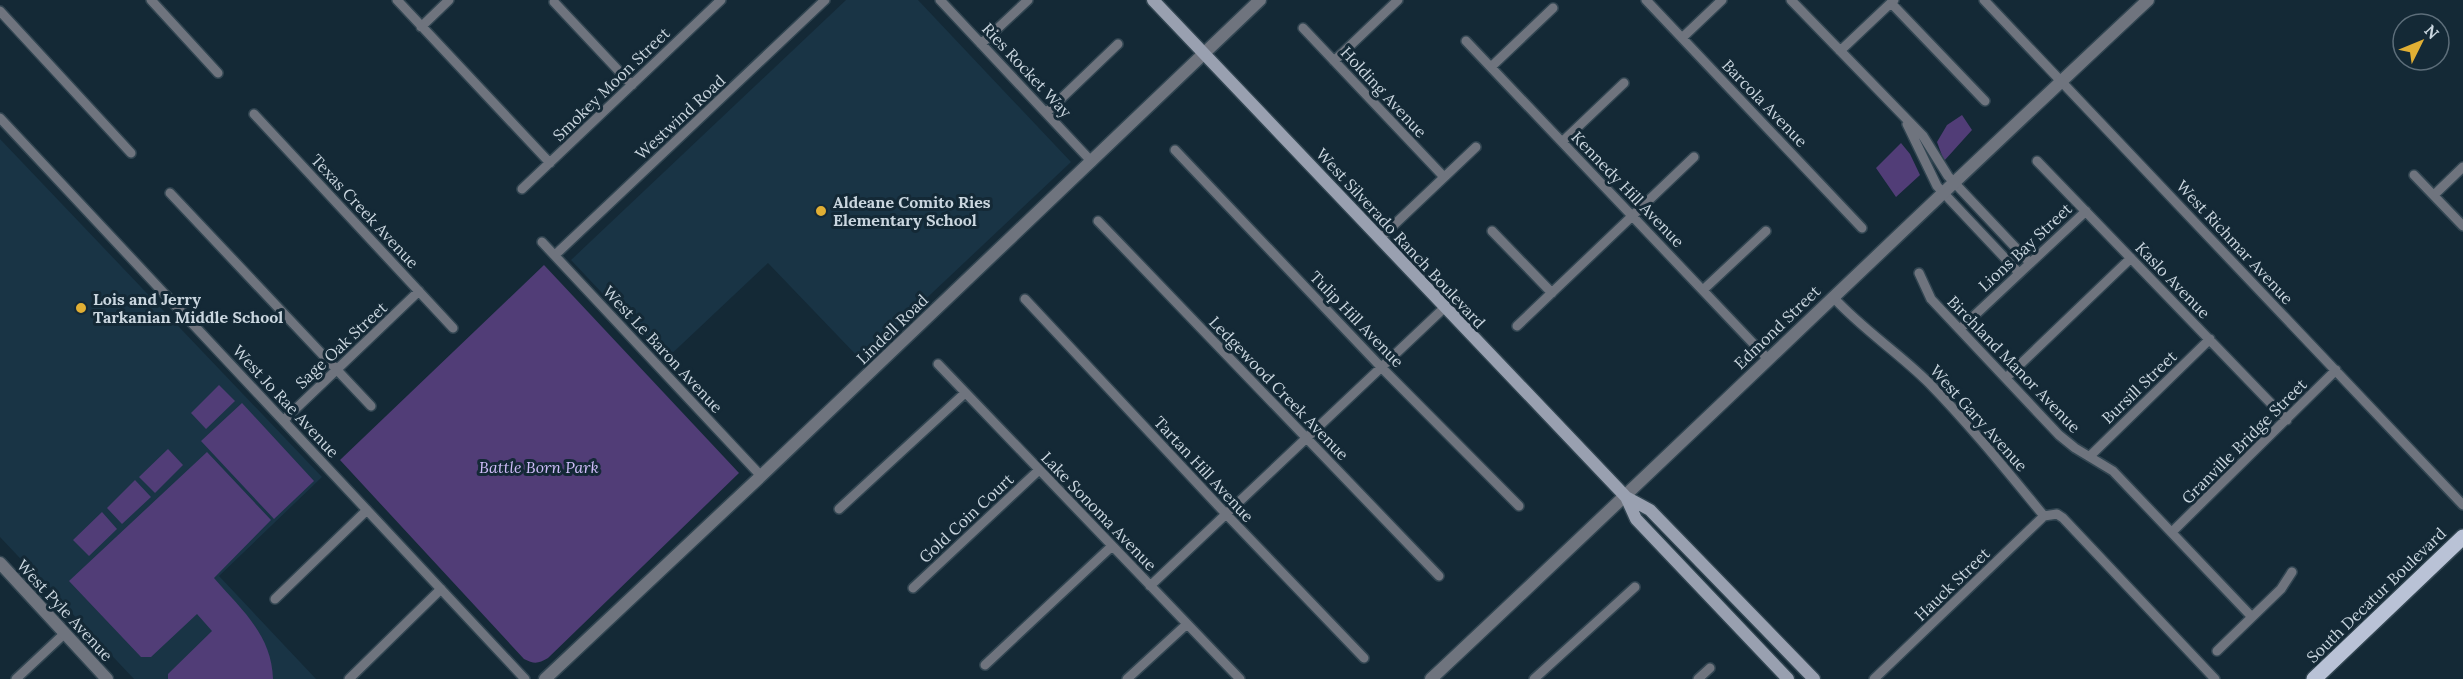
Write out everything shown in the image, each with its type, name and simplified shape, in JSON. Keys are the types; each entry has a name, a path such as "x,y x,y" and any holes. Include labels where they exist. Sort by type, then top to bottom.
{"main road":[{"name":"West Silverado Ranch Boulevard","path":"1153,0 1626,497 1650,510 1814,679"},
{"name":"West Silverado Ranch Boulevard","path":"1626,497 1636,519 1788,679"},
{"name":"South Decatur Boulevard","path":"2314,679 2463,537"}],"street":[{"path":"151,0 218,73"},
{"path":"397,0 550,163"},
{"path":"421,27 449,0"},
{"name":"Westwind Road","path":"555,255 825,0"},
{"name":"Ries Rocket Way","path":"940,0 1092,162"},
{"path":"981,44 1028,0"},
{"name":"Lindell Road","path":"545,679 1260,0"},
{"path":"1334,61 1398,0"},
{"name":"Barcola Avenue","path":"1646,0 1862,228"},
{"path":"1682,38 1722,0"},
{"path":"1791,0 1928,142 1943,170 2030,263"},
{"name":"West Richmar Avenue","path":"1984,0 2463,505"},
{"name":"Edmond Street","path":"1431,679 1626,497 1833,297 2148,0"},
{"name":"Smokey Moon Street","path":"522,189 717,1"},
{"path":"555,2 632,85"},
{"path":"1840,51 1892,2 1985,101"},
{"path":"1491,67 1553,8"},
{"path":"0,11 131,153"},
{"name":"Holding Avenue","path":"1303,28 1444,177"},
{"name":"Kennedy Hill Avenue","path":"1466,41 1768,359"},
{"path":"1046,113 1118,44"},
{"path":"1562,142 1624,83"},
{"name":"Texas Creek Avenue","path":"254,114 453,328"},
{"name":"West Jo Rae Avenue","path":"0,118 525,679"},
{"path":"1905,119 1928,170 1943,193 2019,273"},
{"path":"1379,239 1476,147"},
{"name":"Tulip Hill Avenue","path":"1175,150 1382,367 1519,506"},
{"path":"1517,326 1694,157"},
{"name":"Kaslo Avenue","path":"2037,161 2287,420"},
{"path":"2434,195 2463,167"},
{"path":"2414,175 2463,226"},
{"path":"170,193 371,406"},
{"name":"Lions Bay Street","path":"1960,329 2086,211"},
{"name":"Ledgewood Creek Avenue","path":"1098,220 1440,576"},
{"path":"1492,231 1551,293"},
{"path":"1703,290 1766,231"},
{"name":"West Le Baron Avenue","path":"542,242 761,476"},
{"path":"2006,378 2131,258"},
{"name":"Birchland Manor Avenue","path":"1919,273 1931,299 2059,435 2113,471 2252,616"},
{"name":"Sage Oak Street","path":"284,420 419,291"},
{"name":"West Gary Avenue","path":"1833,297 1853,319 1928,382 2049,515 2063,518 2215,679"},
{"name":"Tartan Hill Avenue","path":"1025,299 1226,514 1365,658"},
{"path":"1150,586 1444,308"},
{"name":"Bursill Street","path":"2090,456 2210,339"},
{"name":"Lake Sonoma Avenue","path":"938,364 1239,679"},
{"name":"Granville Bridge Street","path":"2172,532 2336,370"},
{"path":"839,509 965,393"},
{"name":"Gold Coin Court","path":"913,588 1039,470"},
{"path":"275,599 367,510"},
{"name":"Hauck Street","path":"1874,679 2049,515"},
{"path":"985,665 1112,546"},
{"name":"West Pyle Avenue","path":"0,563 106,679"},
{"path":"2217,651 2282,589 2292,572"},
{"path":"1534,679 1635,587"},
{"path":"349,679 441,589"},
{"path":"1127,679 1187,624"},
{"path":"16,679 64,634"},
{"path":"1698,679 1710,669"}],"shaded area":[{"name":"Aldeane Comito Ries Elementary School","path":"846,0 918,0 1071,162 861,360 768,263 665,360 571,260"},
{"name":"Lois and Jerry Tarkanian Middle School","path":"0,139 322,477 219,576 316,679 134,679 0,537"}],"green space":[{"path":"1962,115 1972,130 1944,161 1937,142 1947,125"},
{"path":"1901,143 1910,154 1920,175 1896,197 1876,168"},
{"name":"Battle Born Park","path":"544,265 739,473 548,658 536,663 524,659 340,460"},
{"path":"219,385 235,401 206,429 191,413"},
{"path":"242,403 314,481 274,519 201,441"},
{"path":"168,449 183,465 155,493 139,477"},
{"path":"207,452 271,520 214,578 244,612 261,636 271,663 273,679 168,679 168,674 212,631 197,614 151,657 141,657 69,581"},
{"path":"135,480 151,497 122,524 107,508"},
{"path":"102,512 117,529 89,556 73,540"}],"place":[{"name":"Aldeane Comito Ries Elementary School","path":"821,211"},
{"name":"Lois and Jerry Tarkanian Middle School","path":"81,308"}]}
